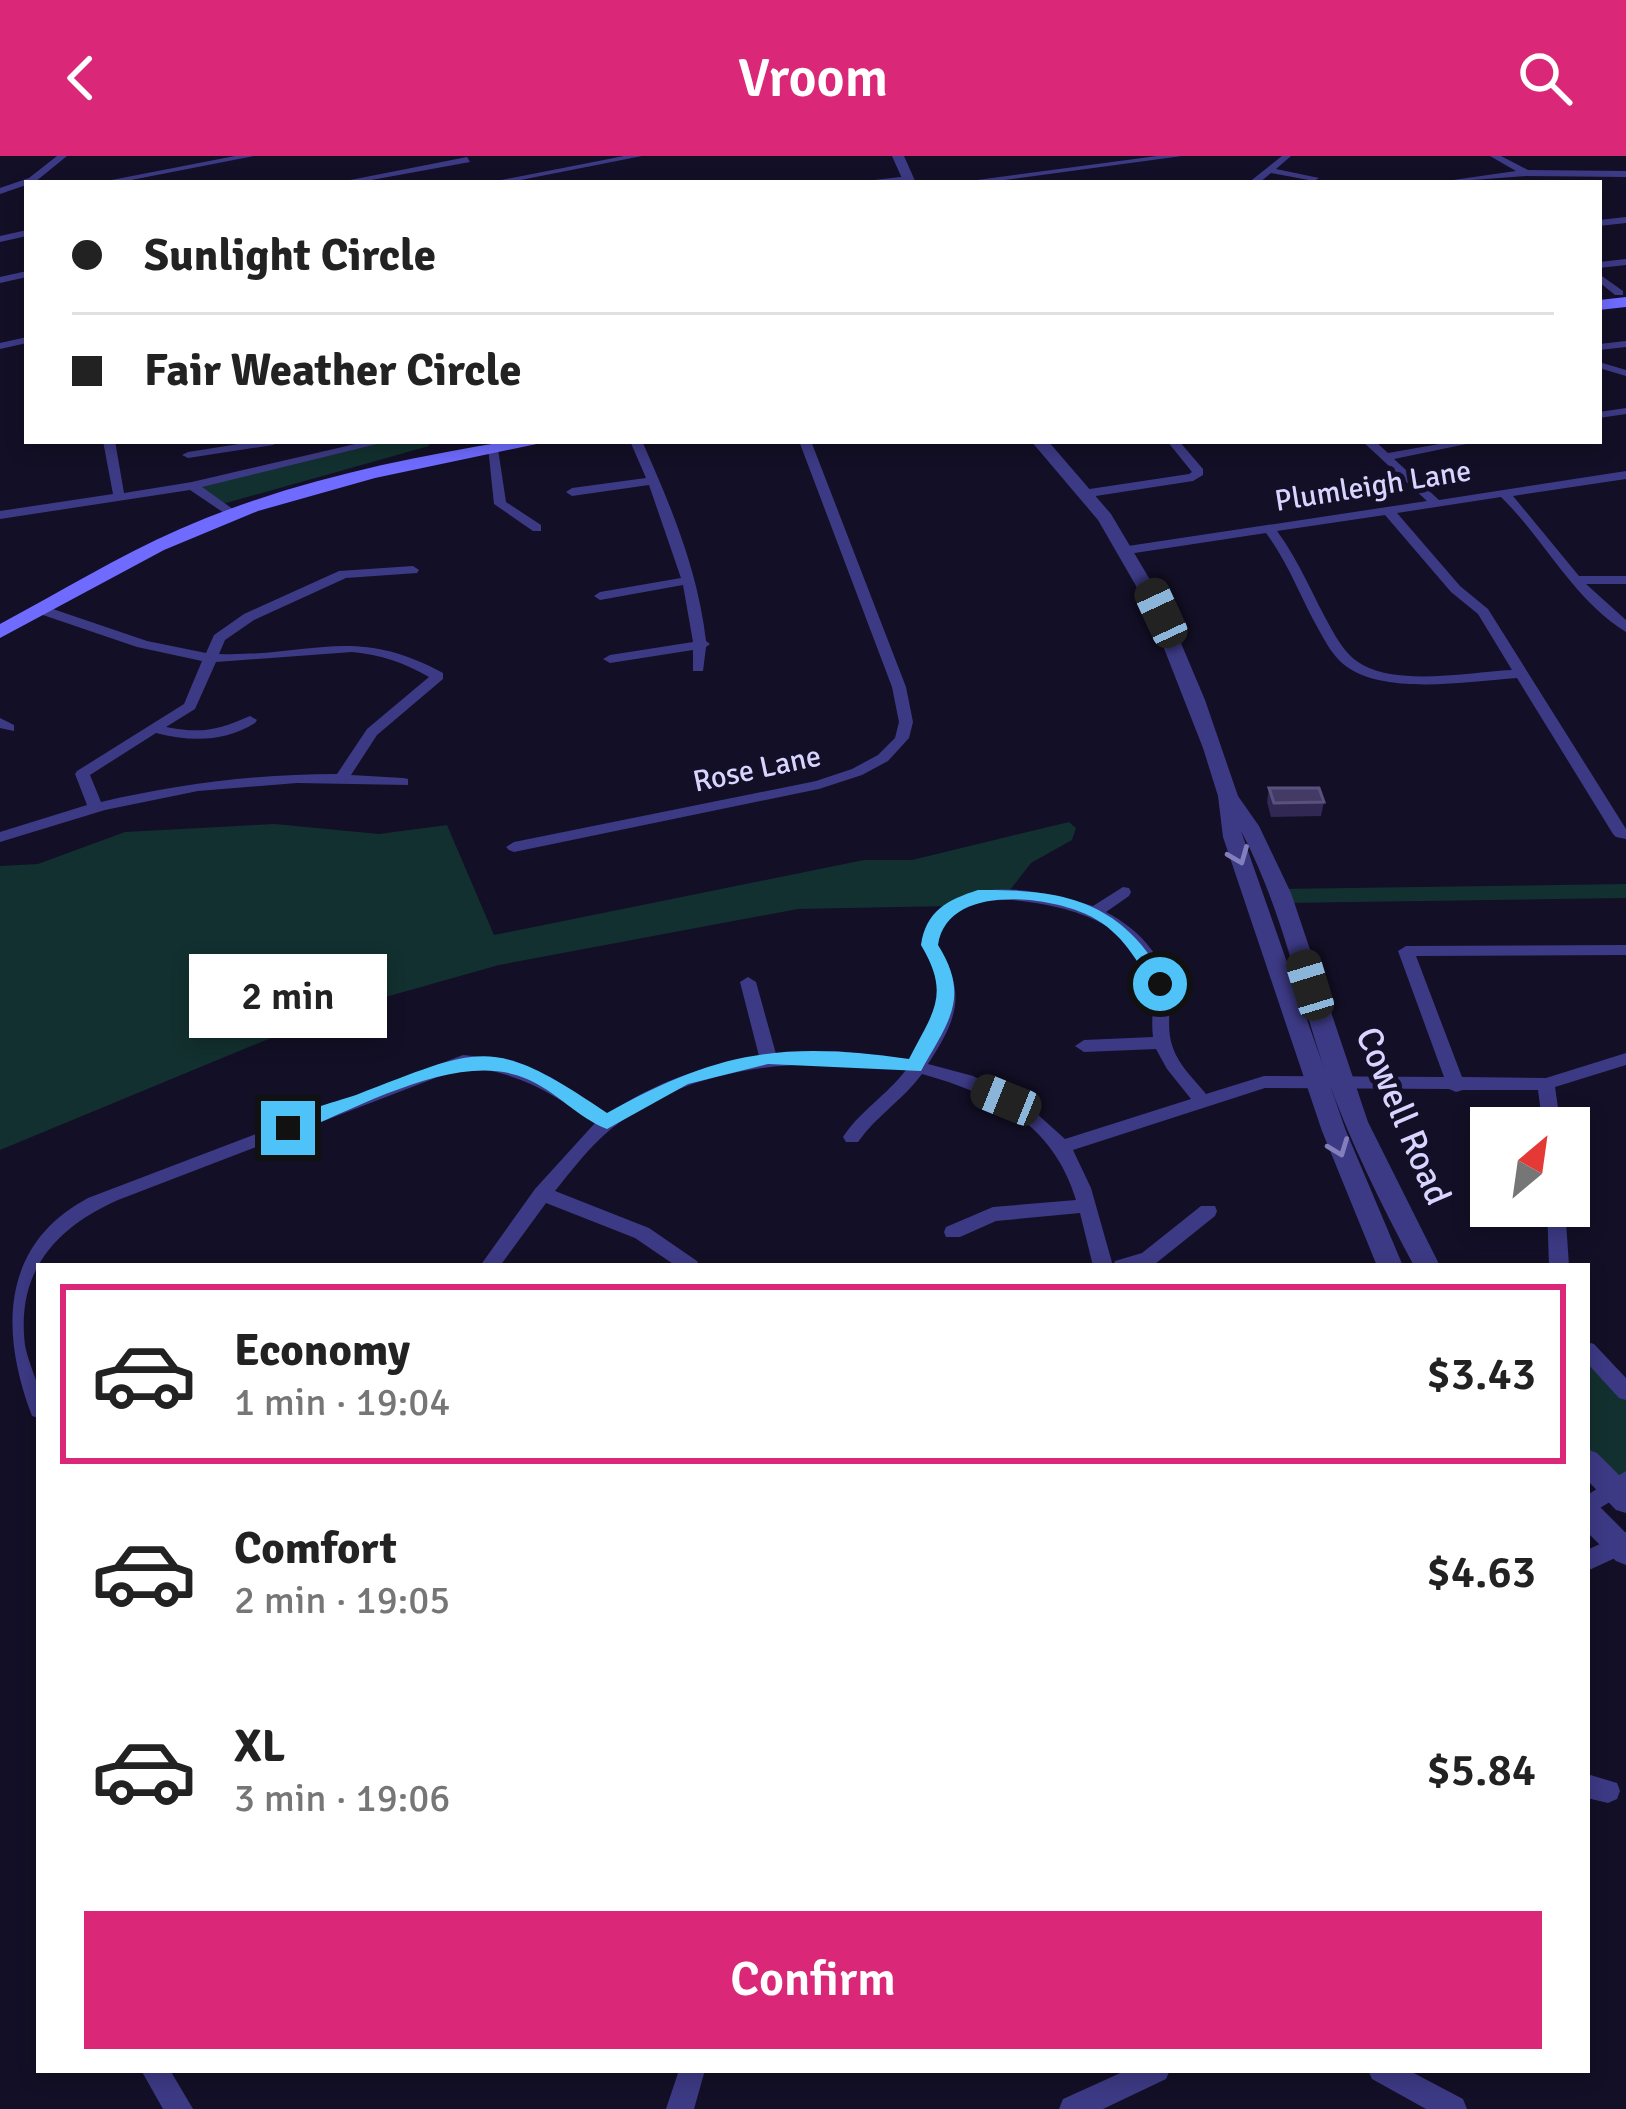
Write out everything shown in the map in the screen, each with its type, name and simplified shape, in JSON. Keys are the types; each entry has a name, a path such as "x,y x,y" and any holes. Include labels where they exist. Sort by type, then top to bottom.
{"main road":[{"path":"0,624 42,610 124,562 284,483 449,444"},
{"path":"0,624 94,562 226,510 383,470 523,444"},
{"path":"42,610 47,597 94,562"}],"street":[{"path":"31,180 63,156"},
{"path":"118,180 250,156"},
{"path":"504,180 638,156"},
{"path":"1001,180 1178,156"},
{"path":"1257,180 1287,156"},
{"path":"1494,156 1526,173"},
{"path":"355,180 466,158"},
{"path":"1105,168 1119,180"},
{"path":"1273,171 1314,178"},
{"path":"1478,180 1526,173 1626,174"},
{"path":"0,191 23,186"},
{"path":"110,444 119,497"},
{"path":"188,455 260,444"},
{"path":"274,444 283,465"},
{"path":"0,515 192,486 370,444"},
{"path":"637,444 679,539 684,581 704,644 698,668"},
{"name":"Rose Lane","path":"514,848 819,785 861,772 899,741 906,725 899,687 806,444"},
{"path":"1084,494 1193,477 1198,472 1175,444"},
{"path":"1371,444 1437,504"},
{"path":"1385,457 1458,444"},
{"name":"Cowell Road","path":"1053,448 1128,550 1161,613 1228,796 1248,821 1284,903 1341,1081 1426,1263"},
{"path":"492,449 500,504 537,528"},
{"name":"Plumleigh Lane","path":"1128,550 1626,475"},
{"path":"572,492 654,481"},
{"path":"192,486 226,510"},
{"path":"1503,493 1535,520 1575,580 1606,603 1626,628"},
{"path":"1387,510 1416,538 1451,590 1483,612 1621,834 1626,834"},
{"path":"1269,530 1293,558 1343,658 1366,674 1390,678 1519,674"},
{"path":"94,804 82,774 190,706 219,638 249,617 344,574 413,570"},
{"path":"1575,580 1626,580"},
{"path":"601,596 684,581"},
{"path":"42,610 211,658 367,646 438,676 398,716 365,733 343,777"},
{"path":"610,658 704,644"},
{"path":"152,728 195,736 225,733 250,720"},
{"path":"0,836 94,804 205,782 343,777 404,782"},
{"name":"Cowell Road","path":"1228,796 1226,824 1254,893 1314,1081 1389,1263"},
{"path":"1096,912 1123,892"},
{"path":"852,1138 865,1117 895,1096 949,1000 944,968 929,945 932,926 951,906 978,896 1018,895 1096,912 1120,928 1150,962 1160,984 1162,1043 1203,1102"},
{"path":"1456,1086 1406,951 1626,950"},
{"path":"748,982 768,1058"},
{"path":"1084,1046 1162,1043"},
{"path":"492,1263 542,1194 607,1122 682,1079 768,1058 855,1058 914,1066 1006,1100 1062,1147 1102,1263"},
{"path":"1062,1147 1264,1082 1546,1084 1626,1059"},
{"path":"36,1406 29,1396 12,1317 19,1277 51,1231 107,1198 464,1061 503,1062 538,1076 607,1122"},
{"path":"1546,1084 1549,1107"},
{"path":"542,1194 642,1233 686,1263"},
{"path":"953,1232 993,1214 1085,1207"},
{"path":"1133,1263 1148,1259 1208,1211"},
{"path":"1557,1227 1559,1263"},
{"path":"1590,1353 1626,1392"},
{"path":"1590,1463 1622,1490 1590,1508"},
{"path":"1590,1513 1624,1546 1590,1561"},
{"path":"161,2073 179,2109"},
{"path":"680,2109 691,2073"},
{"path":"1073,2109 1151,2073"},
{"path":"1387,2073 1453,2109"}],"green space":[{"path":"370,444 429,446 219,505 192,486"},
{"path":"1069,822 1076,828 1072,840 1031,863 1006,895 951,906 798,909 499,965 336,1011 0,1150 0,866 38,864 125,832 275,824 379,834 447,825 494,935 864,860 912,860"},
{"path":"1626,884 1626,898 1284,903 1277,889"},
{"path":"1590,1352 1626,1381 1626,1480 1590,1462"}],"building":[{"path":"1269,788 1319,788 1324,802 1274,803"}],"route":[{"path":"288,1128 464,1061 503,1062 538,1076 607,1122 682,1079 768,1058 855,1058 914,1066 932,1040 949,1000 944,968 929,945 932,926 951,906 978,896 1018,895 1096,912 1138,946 1160,984"}]}
